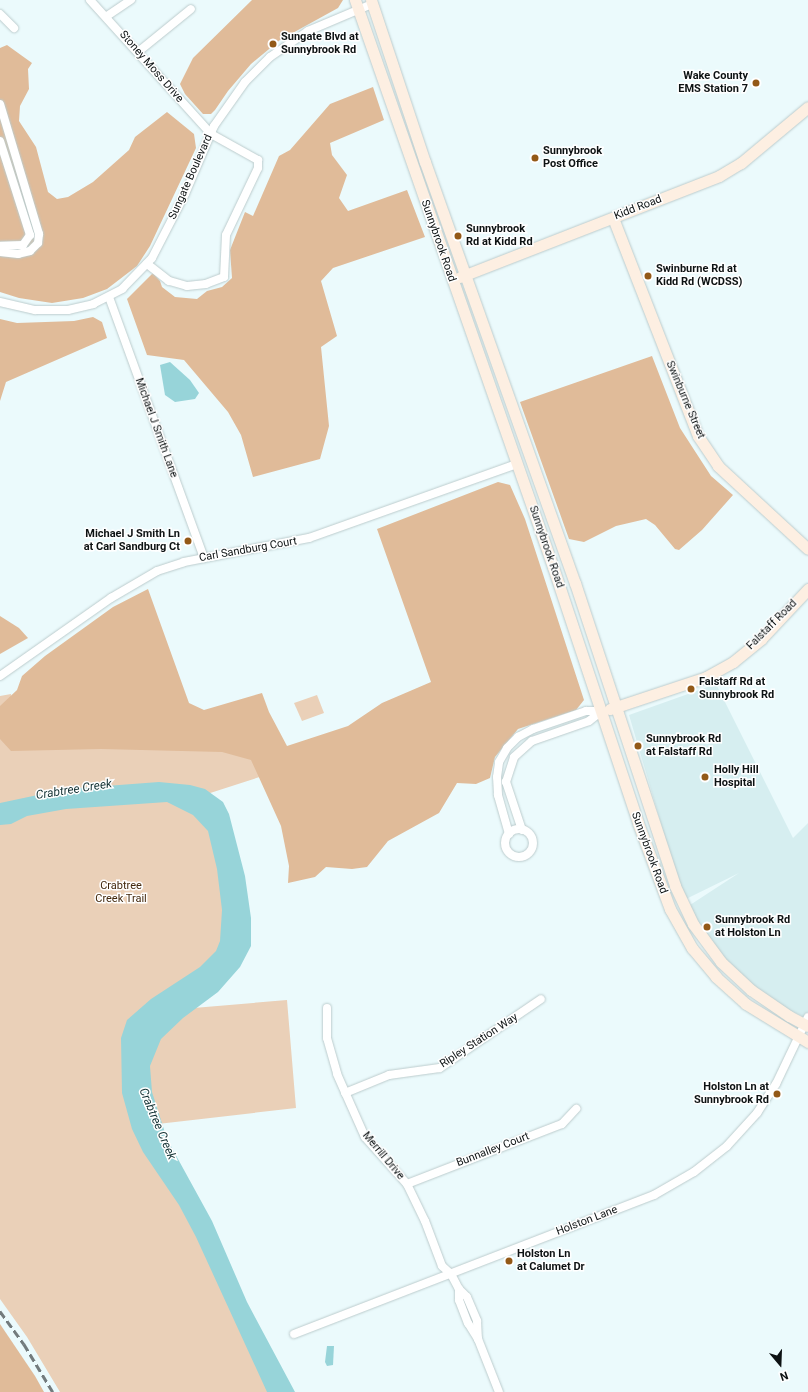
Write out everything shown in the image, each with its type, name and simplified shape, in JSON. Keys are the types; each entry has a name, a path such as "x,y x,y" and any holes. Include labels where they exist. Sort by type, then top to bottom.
{"main road":[{"name":"Sunnybrook Road","path":"371,2 616,707 675,886 692,924 734,976 772,1005 806,1022"},
{"name":"Sunnybrook Road","path":"357,5 517,464 602,712 649,855 679,927 716,977 746,1004 808,1042"},
{"name":"Kidd Road","path":"452,280 719,176 741,164 808,107"},
{"name":"Swinburne Street","path":"614,218 698,436 718,466 808,549"},
{"path":"517,464 527,473 544,513 553,524"},
{"name":"Falstaff Road","path":"602,712 706,677 733,662 761,639 808,589"}],"street":[{"name":"Stoney Moss Drive","path":"90,0 107,16 211,134 258,160 258,168 226,235 224,276 206,284 187,286 169,281 147,264"},
{"path":"107,16 131,0"},
{"name":"Sungate Boulevard","path":"0,302 19,307 53,311 79,308 109,297 122,289 147,264 162,240 211,134 238,90 270,57 308,31 357,5 371,2"},
{"path":"138,52 191,9"},
{"path":"0,14 14,28"},
{"path":"0,104 39,234 38,243 30,251 18,254 0,252"},
{"path":"0,141 30,234 24,245 0,246"},
{"name":"Michael J Smith Lane","path":"109,297 204,558"},
{"name":"Carl Sandburg Court","path":"0,676 133,583 157,571 204,558 309,538 517,464"},
{"name":"Falstaff Road","path":"586,711 602,712 589,721 532,740 514,757 506,782 522,830 530,834 533,843 530,852 522,857 512,855 507,849 506,841 509,834 498,795 496,777 499,762 507,748 518,737 534,729 586,711"},
{"path":"509,834 522,830"},
{"name":"Ripley Station Way","path":"345,1093 389,1075 440,1068 541,999"},
{"name":"Merrill Drive","path":"327,1008 327,1038 345,1093 365,1137 407,1184 425,1221 442,1266 451,1274 459,1289 459,1300 468,1323 478,1339 499,1392"},
{"name":"Holston Lane","path":"294,1334 656,1194 694,1172 727,1146 757,1113 776,1084 797,1036 806,1022"},
{"name":"Bunnalley Court","path":"407,1184 562,1124 576,1109"}],"shaded area":[{"path":"252,0 343,0 338,8 280,40 251,64 211,114 203,114 185,94 180,84 193,58"},
{"path":"7,45 32,63 28,69 29,89 20,106 19,121 36,147 48,192 57,199 68,197 93,182 129,150 135,137 167,112 194,134 196,148 150,246 137,266 107,289 83,298 52,303 19,298 0,292 0,48"},
{"path":"373,87 384,120 330,143 332,155 347,175 339,198 348,211 407,190 425,237 333,268 321,281 337,336 321,347 329,426 320,459 253,477 241,435 228,412 184,360 147,355 127,299 153,273 160,281 162,287 175,297 197,299 207,291 222,287 232,278 230,250 245,212 253,216 279,156 290,150 330,104"},
{"path":"93,317 102,322 107,338 6,382 0,401 0,319 17,323 74,321"},
{"path":"652,356 680,428 711,476 733,495 702,530 679,550 675,549 655,525 646,519 616,526 584,542 569,539 520,402"},
{"path":"498,482 510,485 525,519 584,700 576,710 518,729 495,757 490,778 476,784 457,783 439,813 388,841 367,867 352,869 326,867 315,877 288,883 289,866 281,826 251,760 222,752 101,749 11,751 0,739 0,706 17,690 22,676 45,656 113,607 148,589 189,703 204,710 262,693 269,712 287,746 348,726 382,703 431,682 377,529"},
{"path":"0,616 19,628 28,638 0,654"},
{"name":"Holly Hill Hospital","path":"716,684 793,838 808,823 808,1019 777,1004 750,984 723,958 700,925 690,905 739,873 686,899 678,881 629,715"},
{"path":"0,1324 35,1376 44,1392 0,1392"}],"green space":[{"name":"Crabtree Creek Trail","path":"11,694 16,738 246,742 269,774 204,795 247,928 170,1010 287,1000 296,1108 149,1125 276,1392 60,1392 27,1337 0,1299 0,696"},
{"path":"317,695 324,713 302,721 294,703"}],"water":[{"path":"170,362 190,380 199,393 195,399 175,402 165,395 160,365"},
{"name":"Crabtree Creek","path":"159,782 190,785 205,789 223,802 229,814 245,876 251,918 251,946 240,967 218,992 183,1018 161,1039 150,1066 152,1092 167,1139 212,1221 247,1302 295,1392 267,1392 196,1237 179,1205 143,1152 132,1129 122,1093 121,1038 127,1020 151,999 200,967 216,951 220,941 222,910 217,869 208,831 193,815 167,802 66,809 27,816 11,824 0,825 0,803 66,789"},
{"path":"327,1346 334,1346 333,1365 327,1366 325,1362"}],"railway":[{"path":"0,1311 24,1344 53,1392"}],"place":[{"name":"Sungate Blvd at Sunnybrook Rd","path":"273,44"},
{"name":"Wake County EMS Station 7","path":"756,83"},
{"name":"Sunnybrook Post Office","path":"535,158"},
{"name":"Sunnybrook Rd at Kidd Rd","path":"458,236"},
{"name":"Swinburne Rd at Kidd Rd (WCDSS)","path":"648,276"},
{"name":"Michael J Smith Ln at Carl Sandburg Ct","path":"188,541"},
{"name":"Falstaff Rd at Sunnybrook Rd","path":"691,689"},
{"name":"Sunnybrook Rd at Falstaff Rd","path":"638,746"},
{"name":"Holly Hill Hospital","path":"705,777"},
{"name":"Sunnybrook Rd at Holston Ln","path":"707,927"},
{"name":"Holston Ln at Sunnybrook Rd","path":"777,1094"},
{"name":"Holston Ln at Calumet Dr","path":"509,1261"}]}
